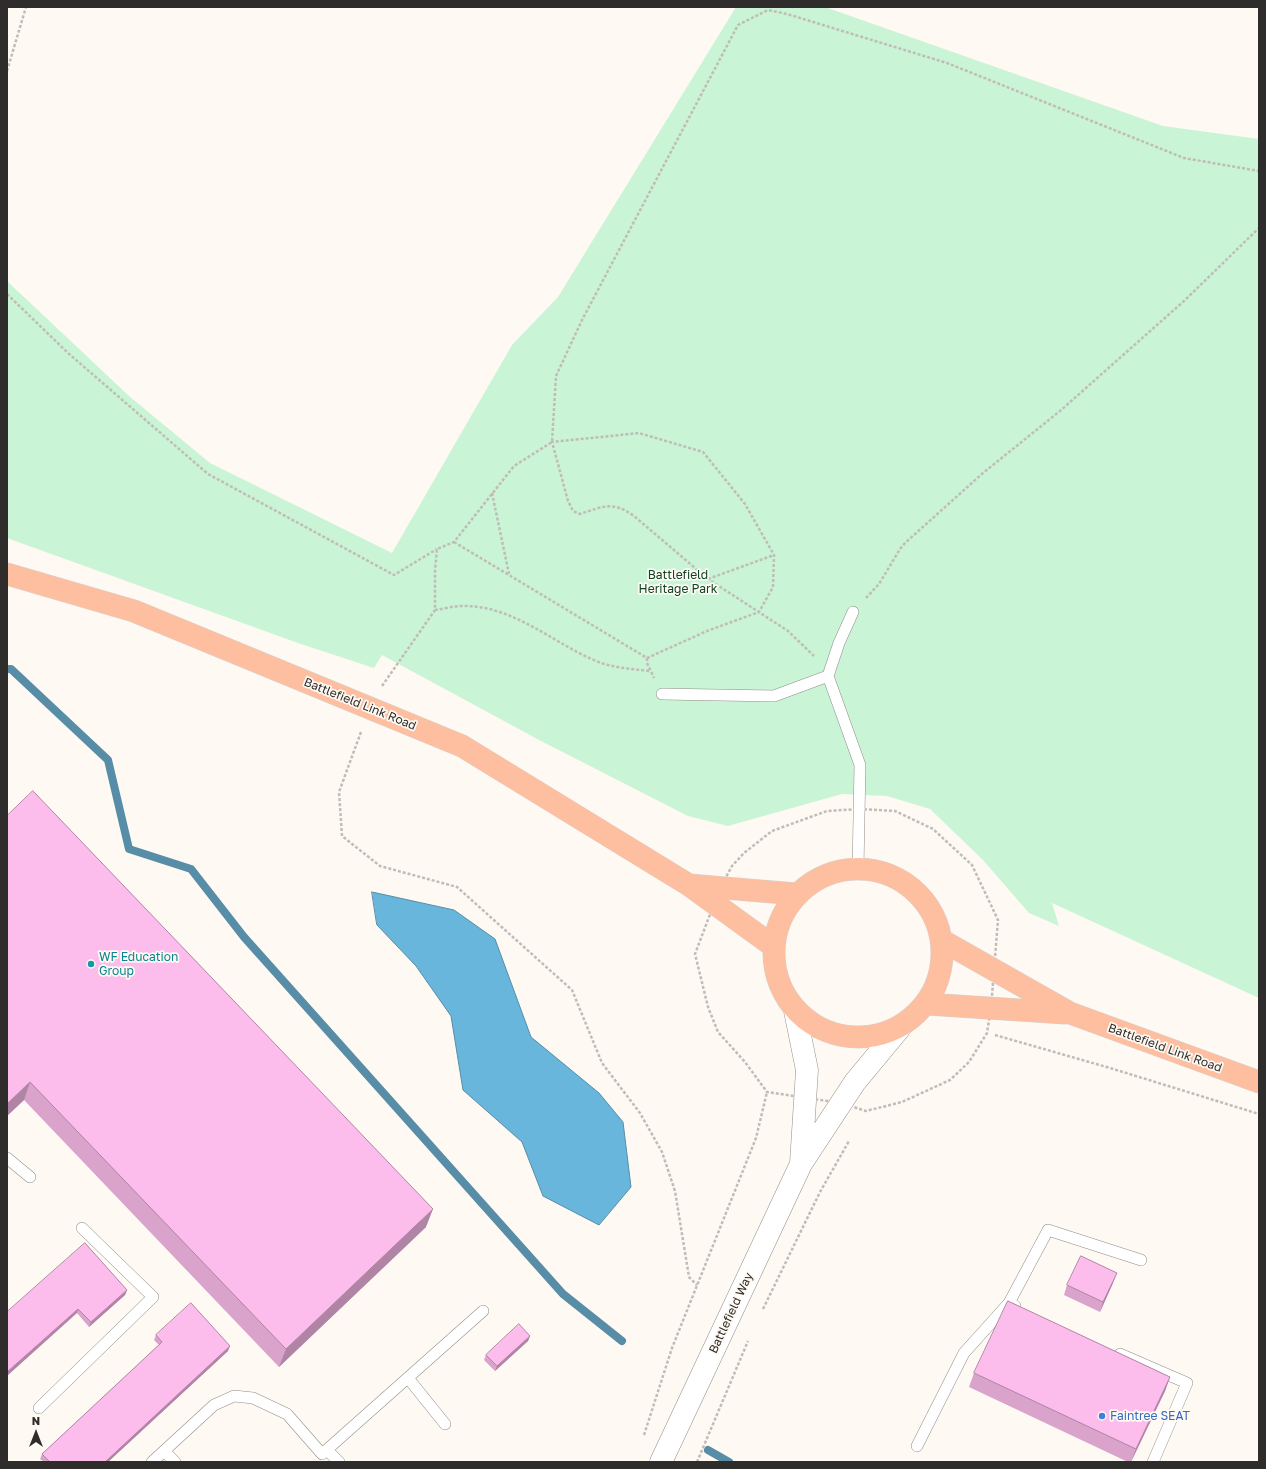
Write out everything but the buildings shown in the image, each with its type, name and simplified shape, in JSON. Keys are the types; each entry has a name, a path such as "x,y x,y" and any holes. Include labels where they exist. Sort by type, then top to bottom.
{"main road":[{"name":"Battlefield Link Road","path":"7,574 134,611 462,746 689,885 773,946"},
{"path":"858,869 898,877 927,902 943,941 942,970 927,1004 899,1029 871,1038 840,1036 812,1025 796,1011 776,977 773,946 780,918 796,894 826,874 858,869"},
{"name":"Battlefield Link Road","path":"689,885 796,894"},
{"name":"Battlefield Link Road","path":"943,941 1070,1013 1259,1082"},
{"name":"Battlefield Link Road","path":"927,1004 1070,1013"}],"street":[{"name":"Battlefield Way","path":"796,1011 807,1070 801,1164"},
{"name":"Battlefield Way","path":"661,1462 801,1164 856,1082 899,1029"}],"lane":[{"path":"853,612 839,643 828,676 860,766 858,869"},
{"path":"662,694 774,696 828,676"},
{"path":"7,1158 30,1177"},
{"path":"39,1408 153,1297 82,1228"},
{"path":"917,1446 964,1353 1009,1303 1048,1230 1141,1260"},
{"path":"1009,1303 1023,1309"},
{"path":"152,1462 214,1405 234,1396 253,1398 287,1414 322,1454 483,1311"},
{"path":"1113,1351 1188,1383 1153,1462"},
{"path":"408,1378 445,1424"},
{"path":"328,1450 339,1462"},
{"path":"164,1451 174,1462"}],"path":[{"path":"7,71 26,7"},
{"path":"828,676 814,656 788,631 708,580 622,507 598,508 580,514 573,511 568,501 552,442 556,376 582,320 738,25 768,10 787,14 947,63 1184,158 1259,171"},
{"path":"853,612 879,584 905,543 983,473 1060,411 1184,300 1259,228"},
{"path":"7,294 68,353 208,474 394,575 437,549 454,542 514,466 552,442 639,433 703,452 745,504 774,555 773,587 759,612 707,631 647,658 575,617 509,574 454,542"},
{"path":"492,493 509,574"},
{"path":"382,686 435,610 435,571 437,549"},
{"path":"708,580 774,555"},
{"path":"435,610 462,606 502,612 544,631 597,661 620,668 650,671"},
{"path":"362,731 339,792 342,836 380,866 457,887 572,990 602,1063 640,1113 662,1152 675,1191 689,1277 697,1285"},
{"path":"732,866 744,853 772,831 827,811 840,810"},
{"path":"871,810 895,811 933,828 972,865 998,920 997,940"},
{"path":"695,954 708,1007 718,1032 745,1062 766,1092 773,1094"},
{"path":"860,1109 866,1111 902,1102 950,1080 969,1062 987,1033 988,1026"},
{"path":"987,1033 1110,1068 1259,1114"},
{"path":"642,1440 672,1348 756,1138 766,1092"},
{"path":"862,1118 866,1111"},
{"path":"761,1313 820,1192 850,1138"},
{"path":"696,1462 751,1334"}],"green space":[{"name":"Battlefield Heritage Park","path":"736,7 825,7 1163,126 1259,139 1259,998 1052,903 1059,926 1029,913 983,860 930,809 887,796 842,794 728,826 688,816 541,741 382,655 374,668 298,643 7,538 7,281 129,396 210,463 392,553 512,345 558,297"}],"water":[{"path":"372,892 454,910 495,939 531,1037 599,1093 623,1122 631,1187 599,1225 543,1196 522,1142 463,1090 451,1016 416,966 377,925"}],"waterway":[{"path":"7,669 11,669 108,760 129,849 191,869 244,937 563,1294 622,1341"},
{"path":"708,1450 729,1462"}],"place":[{"name":"WF Education Group","path":"91,964"},
{"name":"Faintree SEAT","path":"1102,1416"}]}
